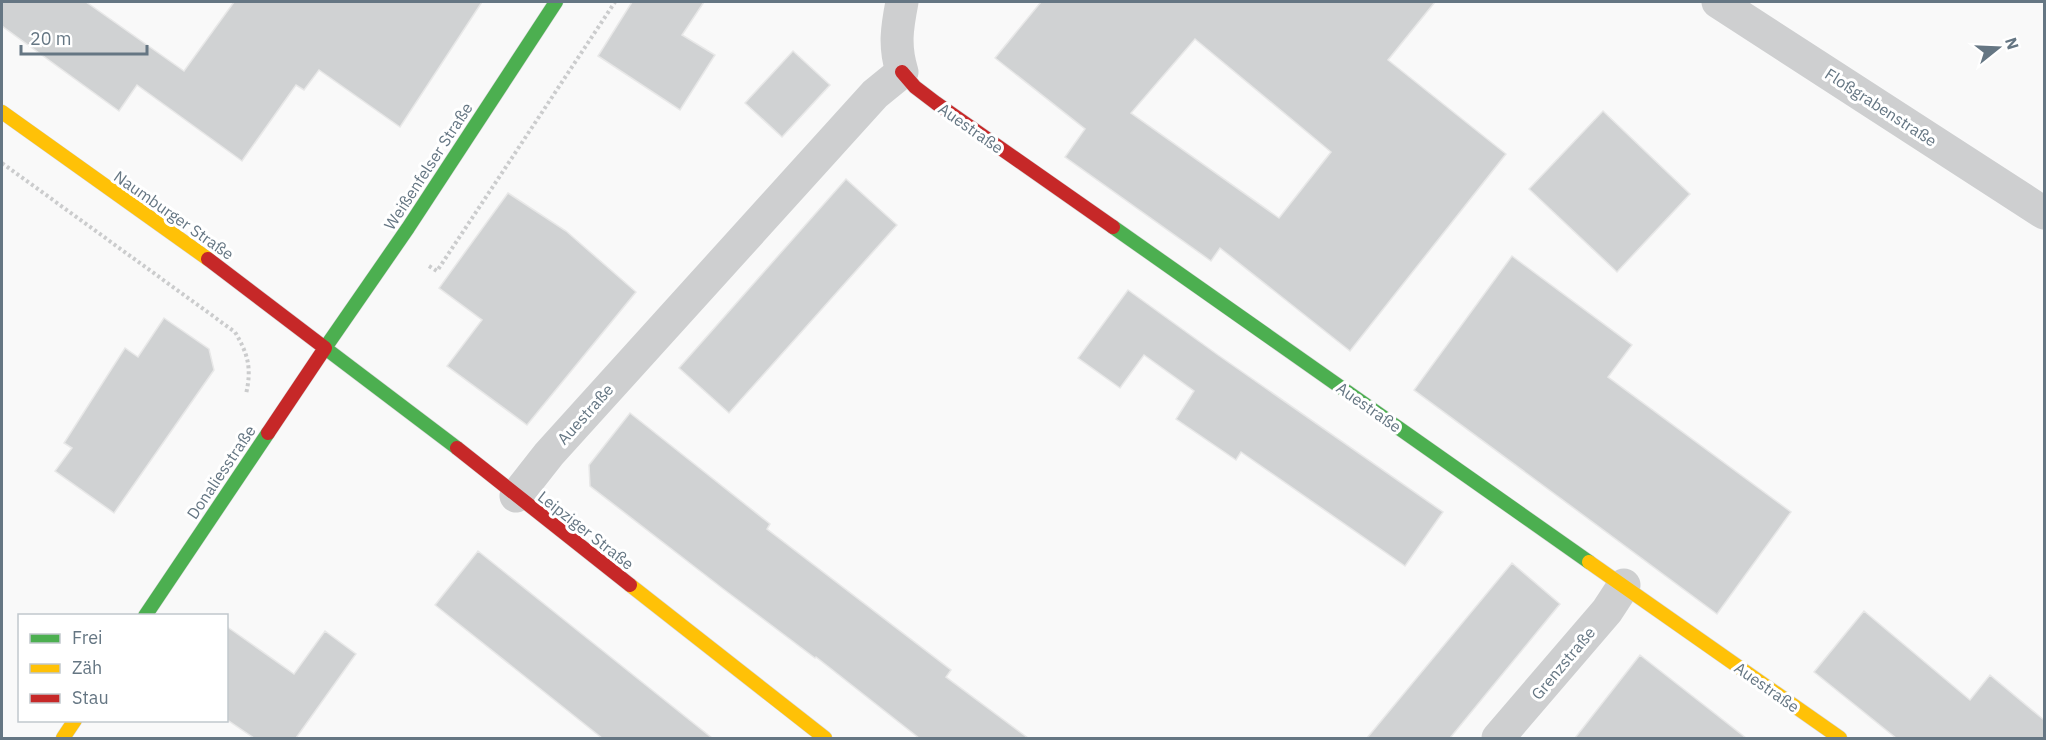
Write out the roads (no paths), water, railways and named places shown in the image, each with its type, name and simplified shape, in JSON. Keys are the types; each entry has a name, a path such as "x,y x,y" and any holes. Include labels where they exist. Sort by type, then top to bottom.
{"street":[{"name":"Weißenfelser Straße","path":"325,348 396,245 556,2"},
{"path":"902,2 896,35 896,55 902,72"},
{"name":"Floßgrabenstraße","path":"1718,2 2044,213"},
{"name":"Auestraße","path":"516,496 549,454 867,102 902,72 915,87 936,104 1840,738"},
{"name":"Naumburger Straße","path":"2,112 230,275 325,348"},
{"name":"Leipziger Straße","path":"325,348 825,738"},
{"name":"Donaliesstraße","path":"146,614 325,348"},
{"name":"Grenzstraße","path":"1498,738 1607,611 1624,585"},
{"path":"63,738 74,722"}]}
